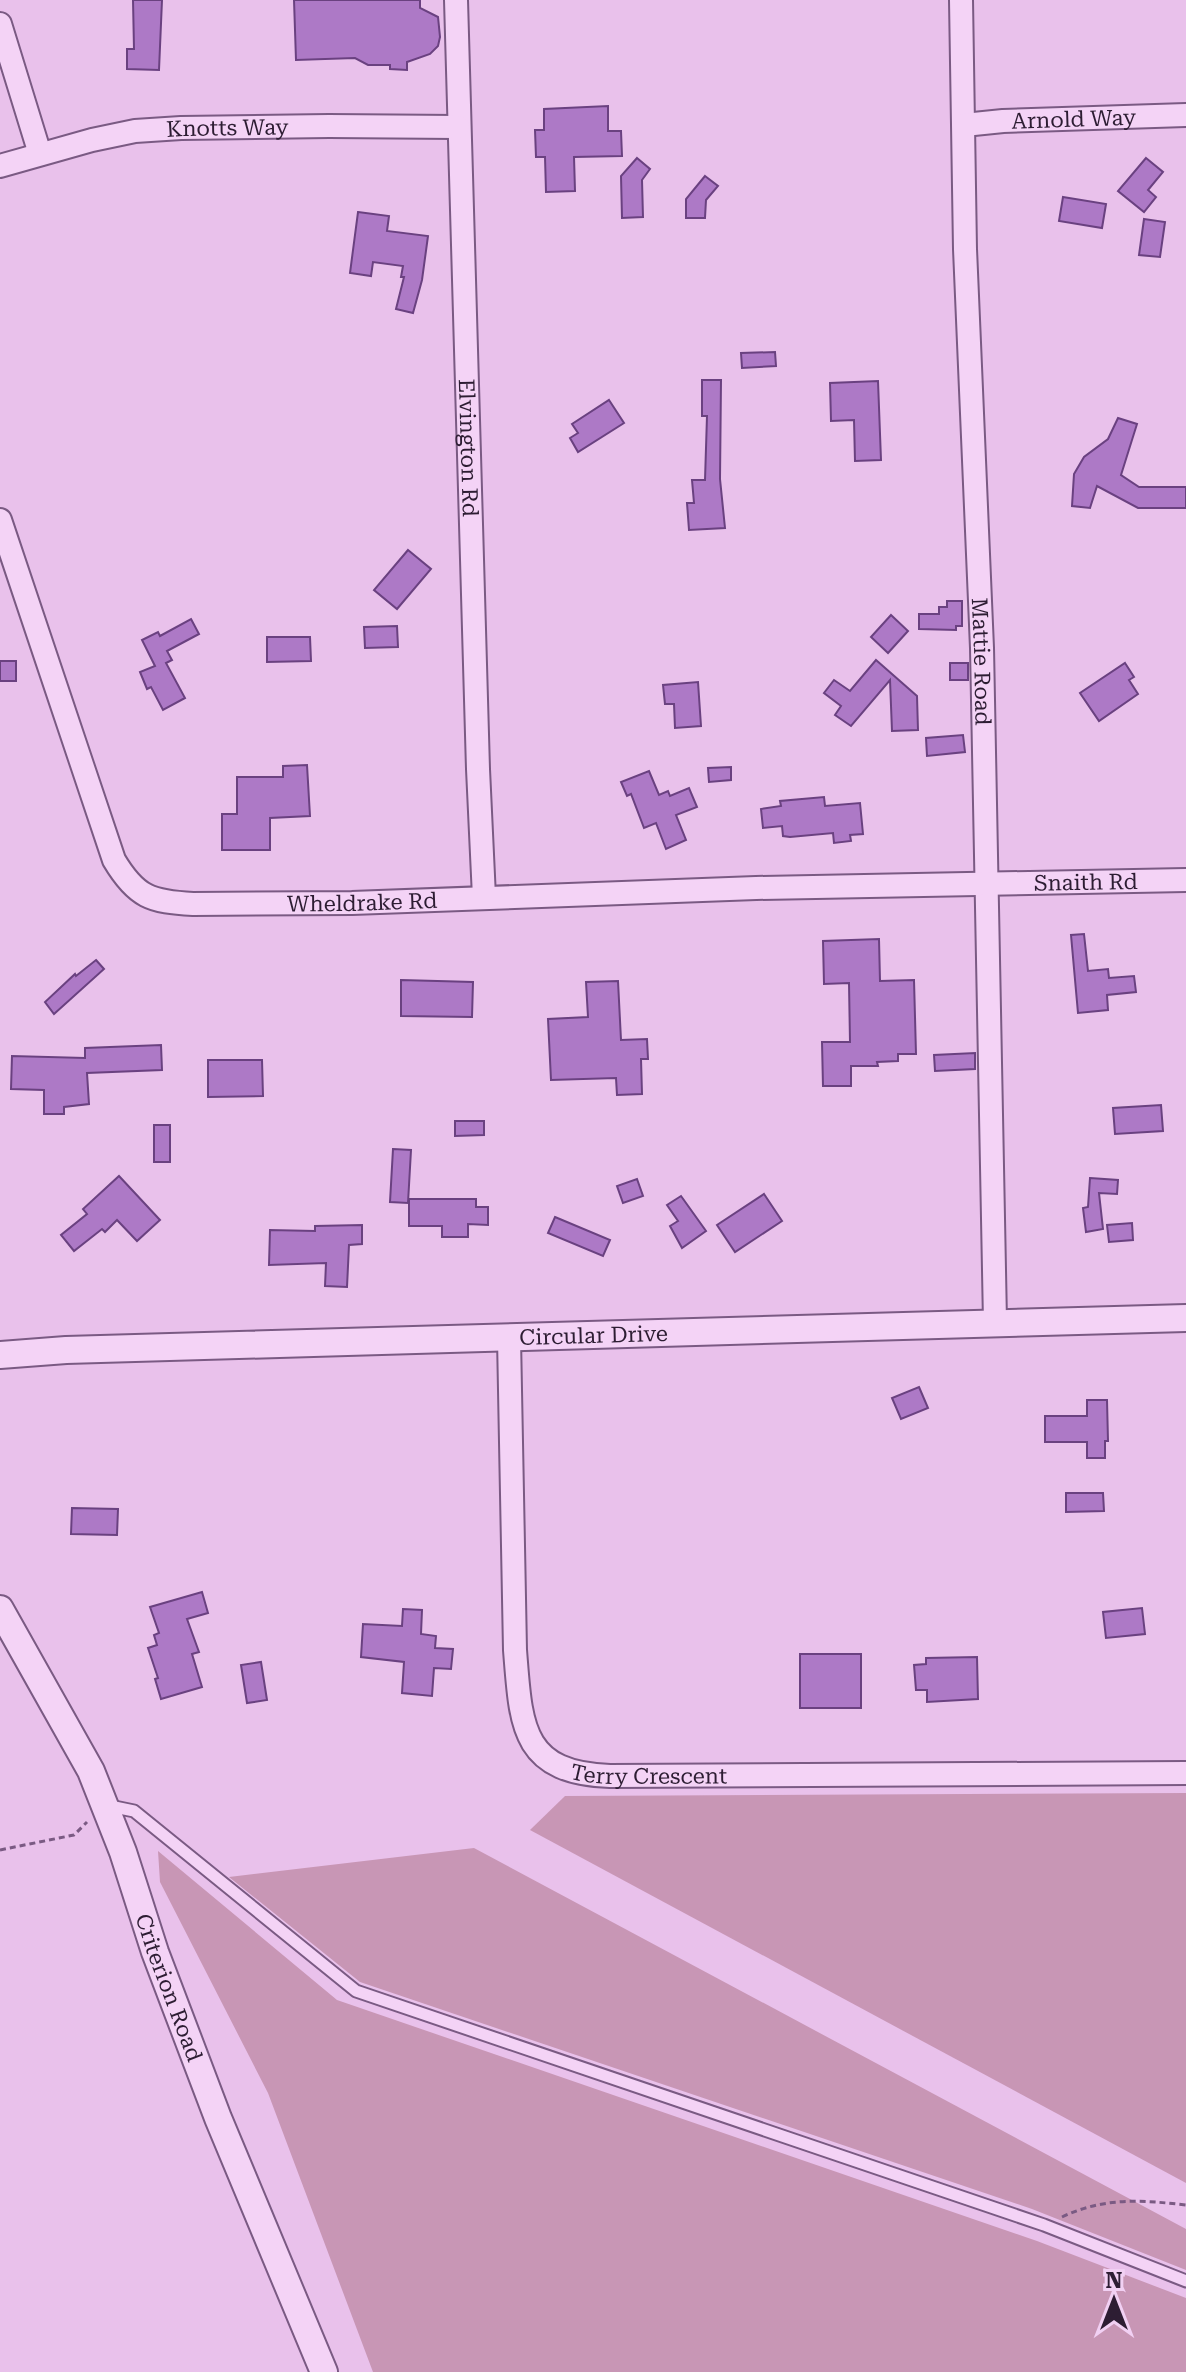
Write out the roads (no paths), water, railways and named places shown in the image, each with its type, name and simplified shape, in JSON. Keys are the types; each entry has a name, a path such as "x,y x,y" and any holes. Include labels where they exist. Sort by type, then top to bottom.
{"street":[{"name":"Elvington Rd","path":"456,0 484,897"},
{"name":"Mattie Road","path":"961,0 965,249 982,648 995,1322"},
{"path":"0,24 40,154"},
{"name":"Arnold Way","path":"964,125 1186,115"},
{"name":"Knotts Way","path":"0,166 114,134 181,128 458,127"},
{"name":"Wheldrake Rd","path":"0,520 114,860 138,893 170,903 352,903 986,884"},
{"name":"Snaith Rd","path":"986,884 1186,880"},
{"name":"Circular Drive","path":"0,1355 66,1350 1186,1318"},
{"name":"Terry Crescent","path":"509,1338 515,1650 519,1696 529,1737 549,1761 572,1772 610,1776 1186,1773"},
{"name":"Criterion Road","path":"0,1609 91,1771 218,2118 324,2372"}],"lane":[{"path":"104,1805 134,1811 356,1991 1044,2225 1186,2281"}]}
